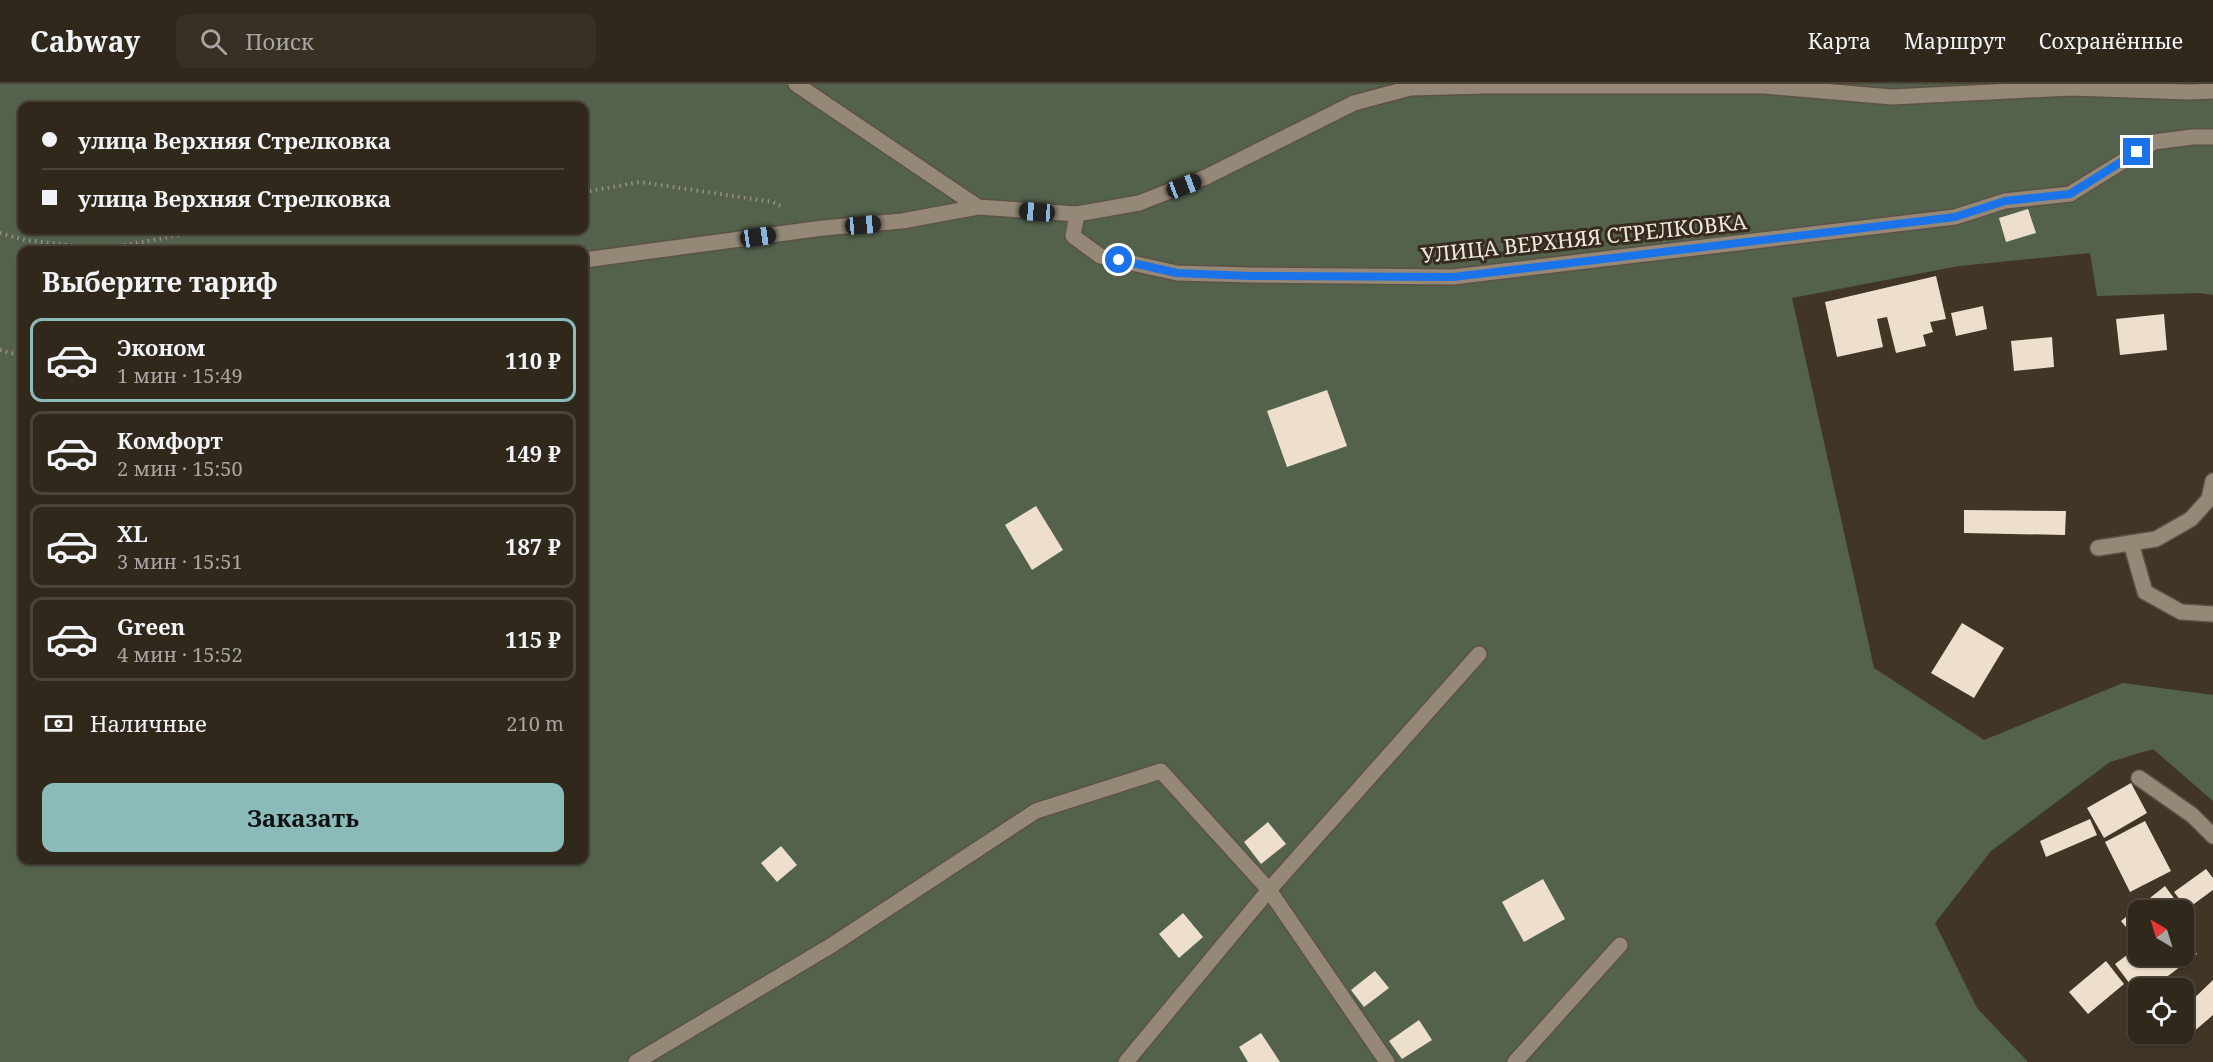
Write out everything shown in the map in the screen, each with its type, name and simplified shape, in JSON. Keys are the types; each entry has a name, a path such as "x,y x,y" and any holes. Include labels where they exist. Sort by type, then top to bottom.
{"street":[{"path":"796,84 978,207"},
{"path":"588,259 823,228 903,221 978,207 1077,214 1139,202 1206,177 1354,103 1410,88 1764,86 1892,97 2071,88 2213,91"},
{"name":"УЛИЦА ВЕРХНЯЯ СТРЕЛКОВКА","path":"1077,214 1073,236 1100,256 1177,273 1249,276 1453,277 1955,217 2005,201 2070,194 2154,142 2213,137"},
{"path":"2098,548 2156,538 2191,519 2209,499 2213,481"},
{"path":"2131,543 2145,592 2181,612 2213,614"},
{"path":"1126,1062 1269,890 1479,654"},
{"path":"636,1062 832,945 1036,811 1161,771 1269,890 1387,1062"},
{"path":"2139,778 2192,815 2213,836"},
{"path":"1515,1062 1620,945"}],"path":[{"path":"588,191 640,182 773,202 823,228"},
{"path":"0,232 25,240 78,246"},
{"path":"120,246 185,234"},
{"path":"0,350 18,355"}],"green space":[{"path":"0,84 2213,84 2213,295 2199,293 2097,296 2090,253 1959,266 1792,298 1874,668 1984,740 2123,683 2213,695 2213,801 2153,749 2110,762 1991,851 1935,923 1977,1008 2028,1062 0,1062"}],"building":[{"path":"2028,209 2036,233 2006,242 1999,218"},
{"path":"1936,276 1946,319 1930,322 1933,332 1923,335 1926,346 1896,353 1887,317 1877,319 1883,347 1837,357 1825,302"},
{"path":"1983,306 1987,329 1956,336 1951,313"},
{"path":"2164,314 2167,350 2120,355 2116,319"},
{"path":"2052,337 2054,367 2014,371 2011,341"},
{"path":"1327,390 1347,446 1287,467 1267,411"},
{"path":"1036,506 1063,550 1032,570 1005,525"},
{"path":"1964,510 2066,511 2065,535 1964,533"},
{"path":"1962,623 2004,648 1974,698 1931,673"},
{"path":"2131,783 2147,813 2104,838 2087,808"},
{"path":"2090,819 2097,835 2046,857 2040,841"},
{"path":"2145,821 2171,871 2130,892 2105,842"},
{"path":"1268,822 1286,844 1261,864 1244,842"},
{"path":"781,846 797,865 777,882 761,863"},
{"path":"2206,869 2213,878 2213,890 2194,904 2194,900 2180,900 2174,892"},
{"path":"1543,879 1565,919 1524,942 1502,902"},
{"path":"2165,886 2175,900 2147,900"},
{"path":"1183,913 1203,937 1179,958 1159,934"},
{"path":"2128,915 2128,929 2121,921"},
{"path":"2128,954 2128,966 2181,966 2165,978 2128,978 2128,981 2115,964"},
{"path":"2106,961 2124,984 2088,1014 2069,992"},
{"path":"1375,971 1389,988 1364,1007 1351,990"},
{"path":"2213,980 2213,1015 2194,1031 2194,998"},
{"path":"1419,1020 1432,1040 1402,1059 1389,1041"},
{"path":"1261,1033 1280,1062 1248,1062 1239,1047"}],"route":[{"path":"1119,260 1177,273 1249,276 1453,277 1955,217 2005,201 2070,194 2137,152"}]}
